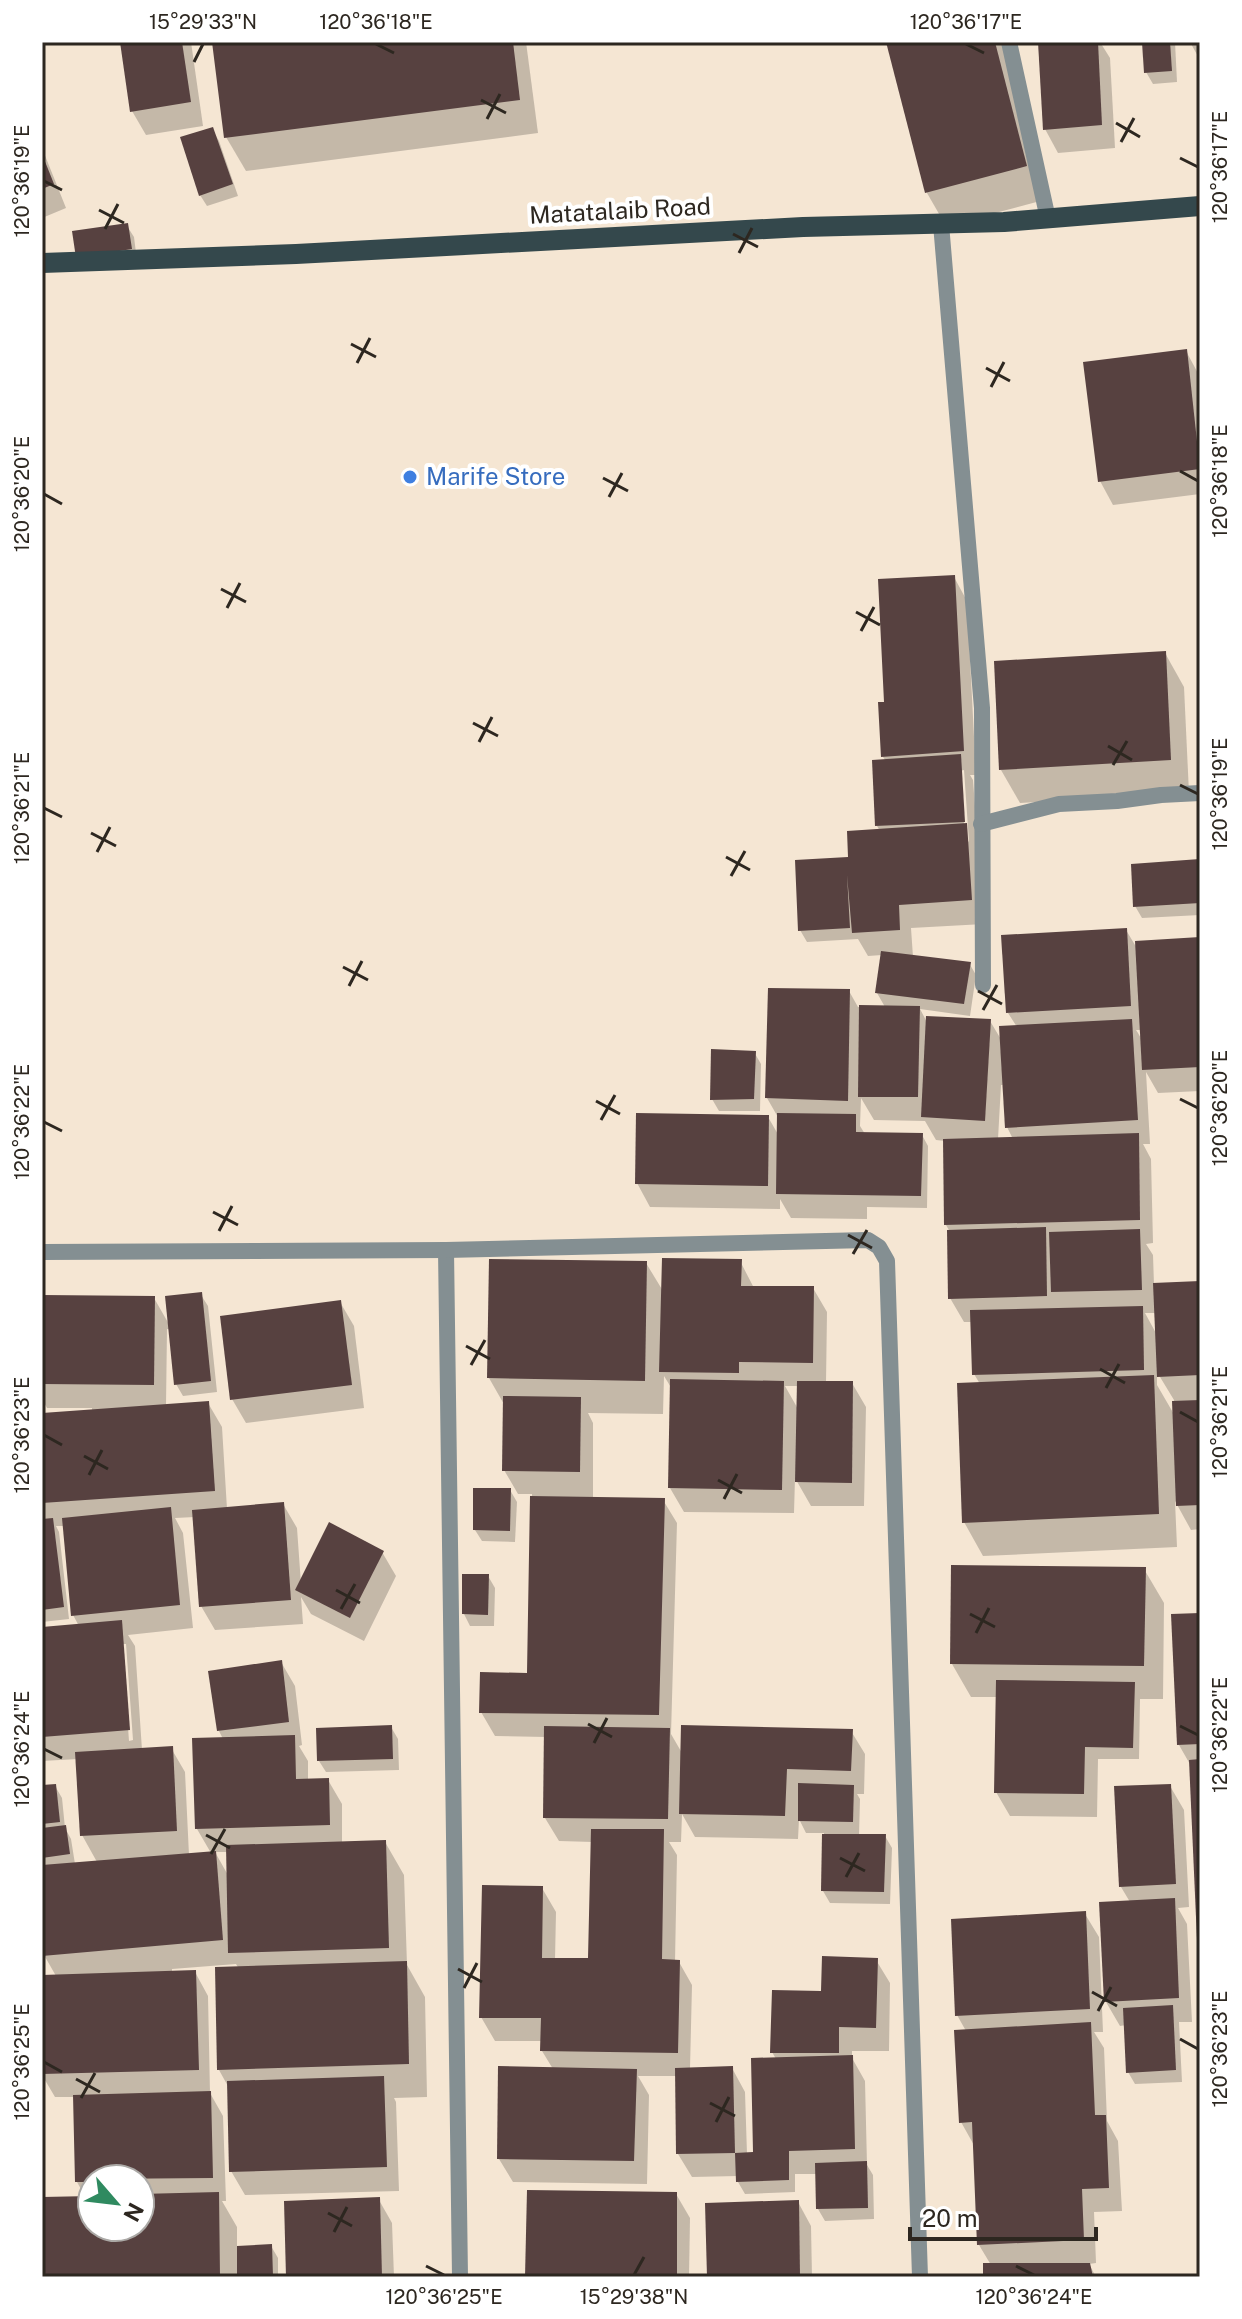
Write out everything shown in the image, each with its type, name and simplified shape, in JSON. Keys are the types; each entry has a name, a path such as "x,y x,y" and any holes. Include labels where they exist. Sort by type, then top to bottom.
{"main road":[{"name":"Matatalaib Road","path":"42,263 311,253 803,227 1048,219 1200,206"}],"street":[{"path":"1009,42 1048,219"},
{"path":"941,224 982,708 983,985"},
{"path":"981,824 1059,804 1200,793"},
{"path":"42,1252 446,1250 868,1240 879,1247 887,1261 920,2277"},
{"path":"446,1250 460,2277"}],"building":[{"path":"120,42 182,42 191,102 130,112"},
{"path":"212,42 513,42 520,100 224,138"},
{"path":"886,42 995,42 1027,166 925,193"},
{"path":"1038,42 1098,42 1102,125 1043,130"},
{"path":"1142,42 1170,42 1172,71 1144,73"},
{"path":"213,127 233,184 199,196 180,137"},
{"path":"42,154 54,184 42,189"},
{"path":"128,223 132,249 76,258 72,231"},
{"path":"1187,349 1200,469 1098,482 1083,362"},
{"path":"955,575 964,751 881,757 878,702 884,702 878,579"},
{"path":"1166,651 1171,760 999,770 994,661"},
{"path":"961,754 965,822 875,826 872,760"},
{"path":"967,823 972,900 899,905 900,930 852,933 847,875 850,928 798,931 795,860 848,857 847,831"},
{"path":"1200,859 1200,903 1133,907 1131,864"},
{"path":"1127,928 1131,1006 1006,1013 1001,935"},
{"path":"1200,937 1200,1067 1142,1070 1135,941"},
{"path":"881,951 971,962 964,1004 875,993"},
{"path":"768,988 850,989 848,1101 765,1098"},
{"path":"859,1005 920,1006 918,1097 858,1097"},
{"path":"926,1016 991,1019 985,1121 921,1117"},
{"path":"1132,1019 1138,1120 1005,1128 999,1026"},
{"path":"711,1049 756,1051 754,1099 710,1100"},
{"path":"636,1113 769,1115 768,1186 635,1184"},
{"path":"777,1113 856,1114 856,1132 923,1133 921,1196 776,1194"},
{"path":"1139,1133 1140,1220 944,1225 943,1139"},
{"path":"1046,1227 1047,1296 948,1299 947,1230"},
{"path":"1140,1229 1142,1290 1051,1292 1049,1232"},
{"path":"662,1258 742,1259 741,1286 814,1286 813,1363 739,1362 739,1373 659,1372"},
{"path":"489,1259 647,1261 645,1381 487,1378"},
{"path":"1200,1281 1200,1375 1157,1377 1153,1283"},
{"path":"202,1292 211,1381 174,1385 165,1296"},
{"path":"42,1295 155,1296 154,1385 42,1384"},
{"path":"341,1300 352,1385 230,1400 220,1316"},
{"path":"1143,1306 1144,1370 972,1375 970,1310"},
{"path":"1154,1375 1159,1514 962,1523 957,1383"},
{"path":"670,1379 784,1381 782,1490 668,1488"},
{"path":"797,1381 853,1381 852,1483 795,1482"},
{"path":"503,1396 581,1397 580,1472 502,1471"},
{"path":"1200,1400 1200,1505 1176,1506 1172,1401"},
{"path":"209,1401 215,1491 42,1503 42,1413"},
{"path":"473,1488 511,1488 510,1531 473,1530"},
{"path":"530,1496 665,1498 659,1715 479,1713 480,1672 527,1673"},
{"path":"284,1502 291,1600 199,1607 192,1510"},
{"path":"171,1507 180,1605 71,1616 62,1518"},
{"path":"53,1518 64,1607 42,1610 42,1519"},
{"path":"329,1522 384,1551 350,1618 295,1590"},
{"path":"951,1565 1146,1567 1144,1666 950,1664"},
{"path":"462,1574 489,1574 488,1615 462,1614"},
{"path":"1200,1613 1200,1744 1177,1745 1171,1614"},
{"path":"122,1620 130,1730 42,1737 42,1627"},
{"path":"282,1660 289,1722 217,1731 208,1671"},
{"path":"996,1680 1135,1682 1133,1748 1085,1747 1084,1794 994,1793"},
{"path":"392,1725 393,1759 317,1761 316,1728"},
{"path":"681,1725 853,1729 851,1771 787,1769 785,1816 679,1814"},
{"path":"544,1726 670,1728 668,1819 543,1818"},
{"path":"295,1735 296,1779 329,1778 330,1825 195,1829 192,1738"},
{"path":"173,1746 177,1831 80,1836 75,1752"},
{"path":"1200,1759 1200,1940 1197,1940 1189,1760"},
{"path":"798,1783 854,1785 853,1822 798,1821"},
{"path":"56,1784 60,1822 42,1824 42,1785"},
{"path":"1171,1784 1176,1884 1119,1887 1114,1786"},
{"path":"66,1825 70,1854 42,1858 42,1828"},
{"path":"591,1829 664,1829 662,1959 680,1960 678,2053 540,2051 541,2018 479,2018 482,1885 543,1886 542,1958 588,1958"},
{"path":"822,1834 886,1834 884,1892 821,1891"},
{"path":"386,1840 389,1948 228,1953 226,1845"},
{"path":"216,1851 223,1940 42,1956 42,1865"},
{"path":"1175,1898 1179,1998 1104,2002 1099,1902"},
{"path":"1086,1911 1090,2009 955,2016 951,1919"},
{"path":"822,1956 878,1958 876,2028 839,2027 839,2053 770,2053 772,1990 821,1991"},
{"path":"407,1961 409,2064 217,2070 215,1967"},
{"path":"196,1970 199,2070 42,2074 42,1975"},
{"path":"1173,2005 1176,2070 1126,2073 1123,2008"},
{"path":"1091,2022 1095,2115 1106,2115 1109,2188 1082,2189 1084,2240 977,2245 972,2122 959,2123 954,2030"},
{"path":"853,2055 855,2149 789,2151 789,2180 736,2182 735,2153 753,2152 751,2058"},
{"path":"498,2066 637,2069 634,2161 497,2159"},
{"path":"733,2066 735,2153 676,2154 675,2068"},
{"path":"384,2076 387,2167 229,2172 227,2081"},
{"path":"211,2091 213,2178 156,2178 156,2163 76,2163 75,2182 73,2095"},
{"path":"867,2161 868,2208 816,2209 815,2163"},
{"path":"527,2190 677,2192 677,2277 525,2277"},
{"path":"219,2192 220,2277 42,2277 42,2197 76,2196 76,2243 156,2243 156,2194"},
{"path":"380,2197 382,2277 286,2277 284,2201"},
{"path":"799,2200 800,2276 707,2277 705,2203"},
{"path":"272,2244 273,2277 237,2277 237,2246"},
{"path":"983,2263 1090,2263 1093,2277 983,2277"}],"place":[{"name":"Marife Store","path":"410,477"}]}
